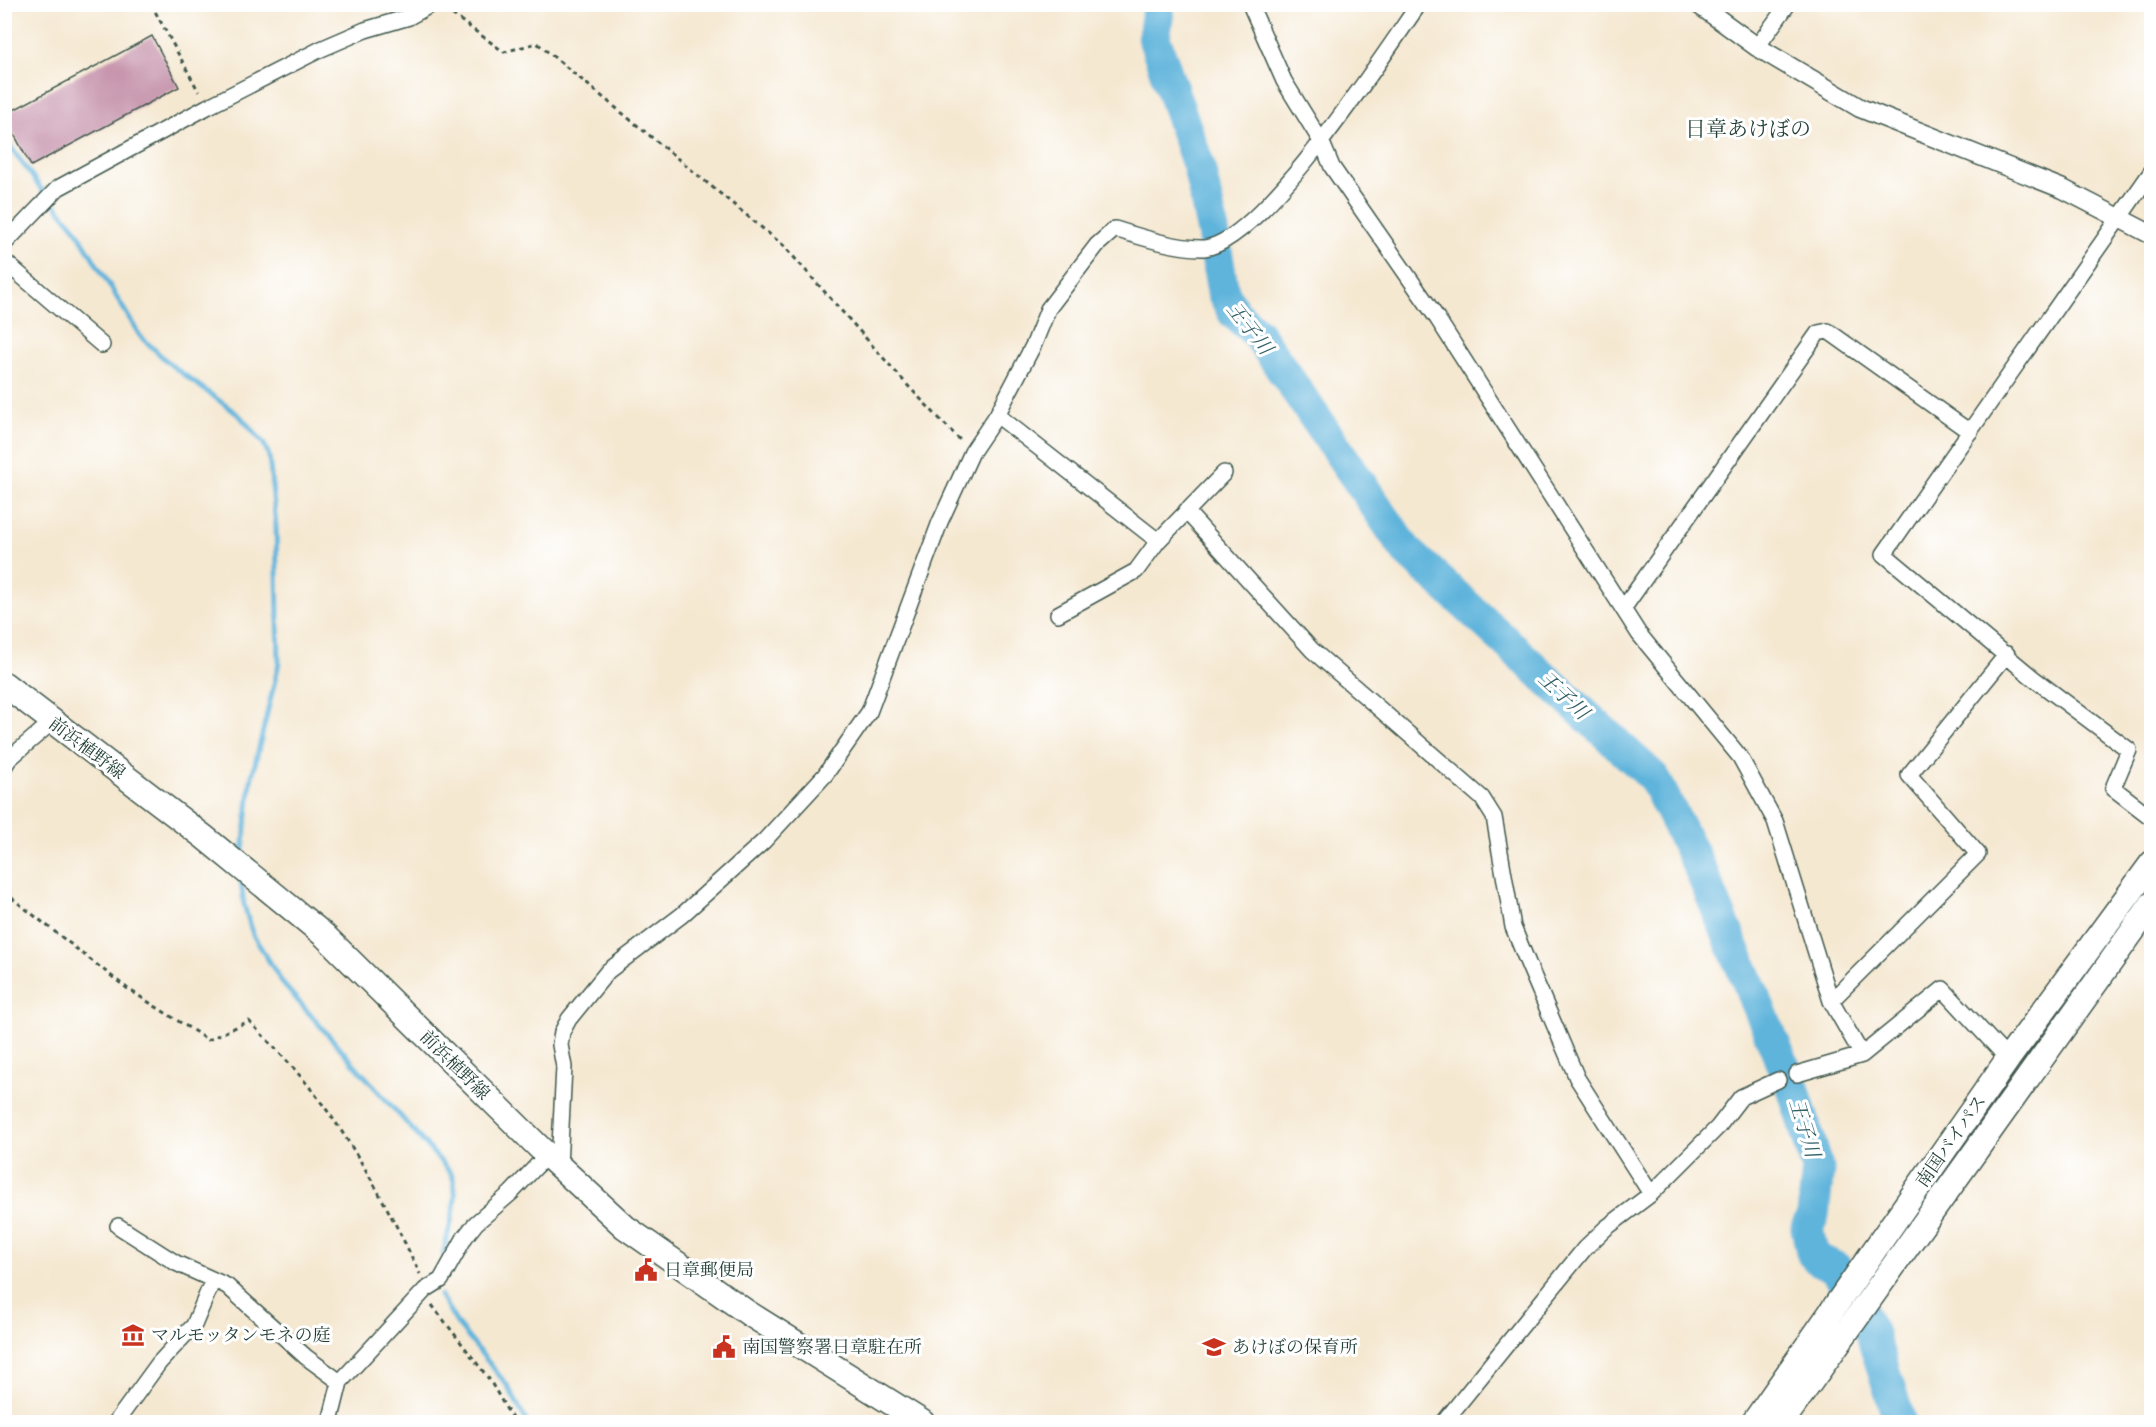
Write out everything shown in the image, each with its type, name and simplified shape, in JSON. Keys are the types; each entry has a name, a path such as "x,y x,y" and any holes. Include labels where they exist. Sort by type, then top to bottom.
{"main road":[{"name":"前浜植野線","path":"4,684 204,837 324,935 553,1160 625,1227 748,1313 922,1422"},
{"name":"南国バイパス","path":"1754,1422 2008,1059 2151,863"},
{"name":"南国バイパス","path":"1782,1422 2151,904"}],"street":[{"path":"4,244 58,188 207,106 321,49 365,30 409,17 432,4"},
{"path":"1250,4 1284,81 1322,142 1332,167 1437,318 1639,634 1740,757 1775,821 1831,1001 1862,1055"},
{"path":"330,1422 340,1382 425,1290 441,1280 465,1237 476,1223 553,1160 564,1067 560,1045 562,1032 569,1019 608,971 682,915 764,841 825,775 869,712 940,522 972,452 997,415 1034,344 1048,309 1105,235 1115,230 1170,243 1204,248 1223,242 1263,210 1322,142 1419,4"},
{"path":"1698,4 1757,47 1860,108 2063,189 2151,235"},
{"path":"1757,47 1788,4"},
{"path":"2151,171 1884,554 2007,654 2033,678 2129,750 2113,788 2151,818"},
{"path":"4,261 102,345"},
{"path":"1623,609 1818,333 1828,331 1970,432"},
{"path":"997,415 1158,541"},
{"path":"1058,614 1128,577 1158,541 1224,473"},
{"path":"1186,511 1312,650 1482,798 1494,817 1513,927 1544,1001 1577,1078 1651,1194"},
{"path":"1831,1001 1978,854 1909,775 2007,654"},
{"path":"8,757 52,722"},
{"path":"1797,1074 1862,1055 1943,989 2008,1059"},
{"path":"1444,1422 1585,1248 1606,1228 1651,1194 1718,1127 1741,1097 1778,1080"},
{"path":"118,1226 167,1258 227,1286 306,1357 340,1382"},
{"path":"116,1422 159,1363 194,1325 213,1280"}],"path":[{"path":"151,4 207,106"},
{"path":"439,4 504,52 537,43 784,246 910,388 972,452"},
{"path":"4,892 128,989 208,1040 249,1021 297,1072 342,1133 389,1211 435,1311 489,1378 514,1422"}],"building":[{"path":"152,36 179,87 31,166 4,115"}],"waterway":[{"name":"王子川","path":"1159,4 1154,38 1199,167 1223,292 1234,313 1257,333 1406,550 1654,778 1701,871 1793,1088 1818,1169 1813,1215 1807,1228 1812,1252 1819,1260 1836,1268 1871,1331 1900,1422"},
{"path":"4,138 45,194"},
{"path":"53,202 75,228 140,336 171,365 240,416 264,444 269,456 276,526 279,663 251,781 242,859"},
{"path":"241,881 244,905 253,935 283,984 451,1173 455,1203 443,1254"},
{"path":"440,1295 458,1325 507,1385 527,1422"}],"place":[{"name":"日章郵便局","path":"646,1270"},
{"name":"マルモッタンモネの庭","path":"133,1335"},
{"name":"南国警察署日章駐在所","path":"724,1347"},
{"name":"あけぼの保育所","path":"1214,1347"}],"district":[{"name":"日章あけぼの","path":"1748,129"}]}
